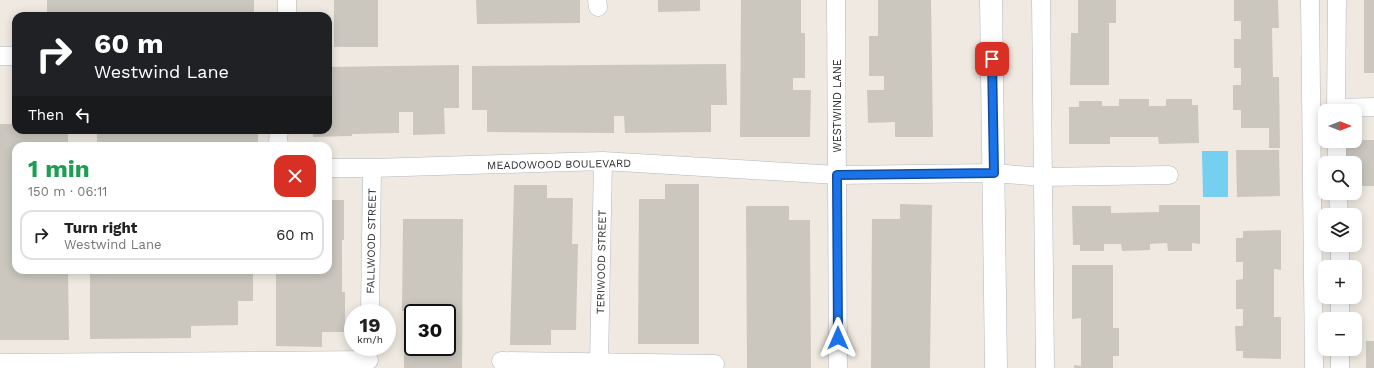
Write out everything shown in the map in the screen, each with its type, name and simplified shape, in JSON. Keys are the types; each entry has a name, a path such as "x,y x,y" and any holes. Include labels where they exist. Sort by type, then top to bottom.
{"street":[{"path":"287,0 287,12"},
{"name":"WESTWIND LANE","path":"836,0 838,368"},
{"path":"991,0 996,368"},
{"path":"1041,0 1045,368"},
{"path":"1310,0 1314,368"},
{"path":"1336,104 1337,0"},
{"path":"0,56 12,56"},
{"path":"1362,108 1374,107"},
{"name":"MEADOWOOD BOULEVARD","path":"332,168 603,161 837,175"},
{"name":"TERIWOOD STREET","path":"599,363 603,161"},
{"name":"FALLWOOD STREET","path":"370,304 372,168"},
{"path":"837,175 994,173 1042,177 1169,175"},
{"path":"1340,356 1340,368"},
{"path":"0,362 369,358"},
{"path":"501,361 715,364"}],"water":[{"path":"1202,151 1228,151 1228,197 1203,197"}],"building":[{"path":"47,0 254,0 254,12 47,12"},
{"path":"334,0 378,0 378,47 334,47"},
{"path":"476,0 580,0 580,23 477,24"},
{"path":"658,0 700,0 700,11 658,12"},
{"path":"741,0 801,0 801,33 805,33 805,78 793,78 793,90 811,90 810,137 740,137"},
{"path":"878,0 931,0 933,137 895,137 895,122 868,123 867,90 884,90 884,76 869,76 869,36 878,36"},
{"path":"1078,0 1116,0 1116,23 1109,23 1109,85 1070,85 1071,33 1078,33"},
{"path":"1234,0 1278,0 1279,28 1272,28 1273,77 1279,77 1280,148 1269,148 1269,128 1241,128 1241,110 1233,110 1233,85 1241,85 1241,68 1234,68 1234,39 1241,39 1241,21 1234,21"},
{"path":"1364,0 1374,0 1374,73 1364,73"},
{"path":"726,64 727,105 711,105 711,132 625,133 624,116 614,116 614,133 487,132 487,110 472,110 472,66"},
{"path":"459,65 459,108 444,108 445,134 413,135 413,112 399,112 399,133 313,137 313,134 332,134 332,67"},
{"path":"1119,99 1149,99 1149,106 1166,106 1166,99 1192,99 1192,105 1198,105 1199,143 1159,144 1158,137 1110,137 1110,144 1069,144 1069,107 1079,107 1079,101 1102,101 1102,106 1119,106"},
{"path":"0,124 12,124 12,134 68,134 68,142 12,142 12,274 68,274 69,340 0,340"},
{"path":"97,134 258,134 258,142 97,142"},
{"path":"1362,140 1374,140 1374,186 1362,186 1362,156 1343,156 1343,148 1362,148"},
{"path":"1236,150 1279,150 1280,196 1237,197"},
{"path":"665,184 699,184 699,344 638,344 639,199 665,199"},
{"path":"514,185 547,185 547,198 573,198 572,244 578,244 576,330 551,330 551,345 510,345"},
{"path":"332,200 344,200 342,292 345,292 344,332 322,332 322,347 276,346 276,274 332,274"},
{"path":"900,204 932,205 930,368 871,368 872,219 900,219"},
{"path":"1159,205 1200,205 1200,244 1192,243 1192,251 1168,251 1167,243 1150,244 1150,250 1122,251 1121,244 1104,244 1104,251 1080,251 1080,245 1073,245 1072,206 1111,206 1111,213 1159,212"},
{"path":"746,206 789,206 789,220 810,220 811,368 747,368"},
{"path":"403,219 463,219 462,368 404,368 404,356 456,356 456,304 404,304 404,311 402,311"},
{"path":"1281,230 1281,270 1274,269 1274,317 1281,317 1281,359 1243,358 1243,351 1236,351 1235,326 1243,326 1243,309 1236,309 1236,280 1243,279 1243,262 1236,262 1236,238 1243,238 1243,231"},
{"path":"1072,265 1113,265 1113,328 1119,328 1119,356 1113,356 1113,368 1074,368 1074,365 1081,366 1081,318 1072,319"},
{"path":"90,274 253,274 253,301 238,301 238,325 191,326 191,338 90,339"},
{"path":"1366,341 1374,341 1374,368 1366,368"}],"route":[{"path":"838,338 837,175 994,173 992,59"}]}
